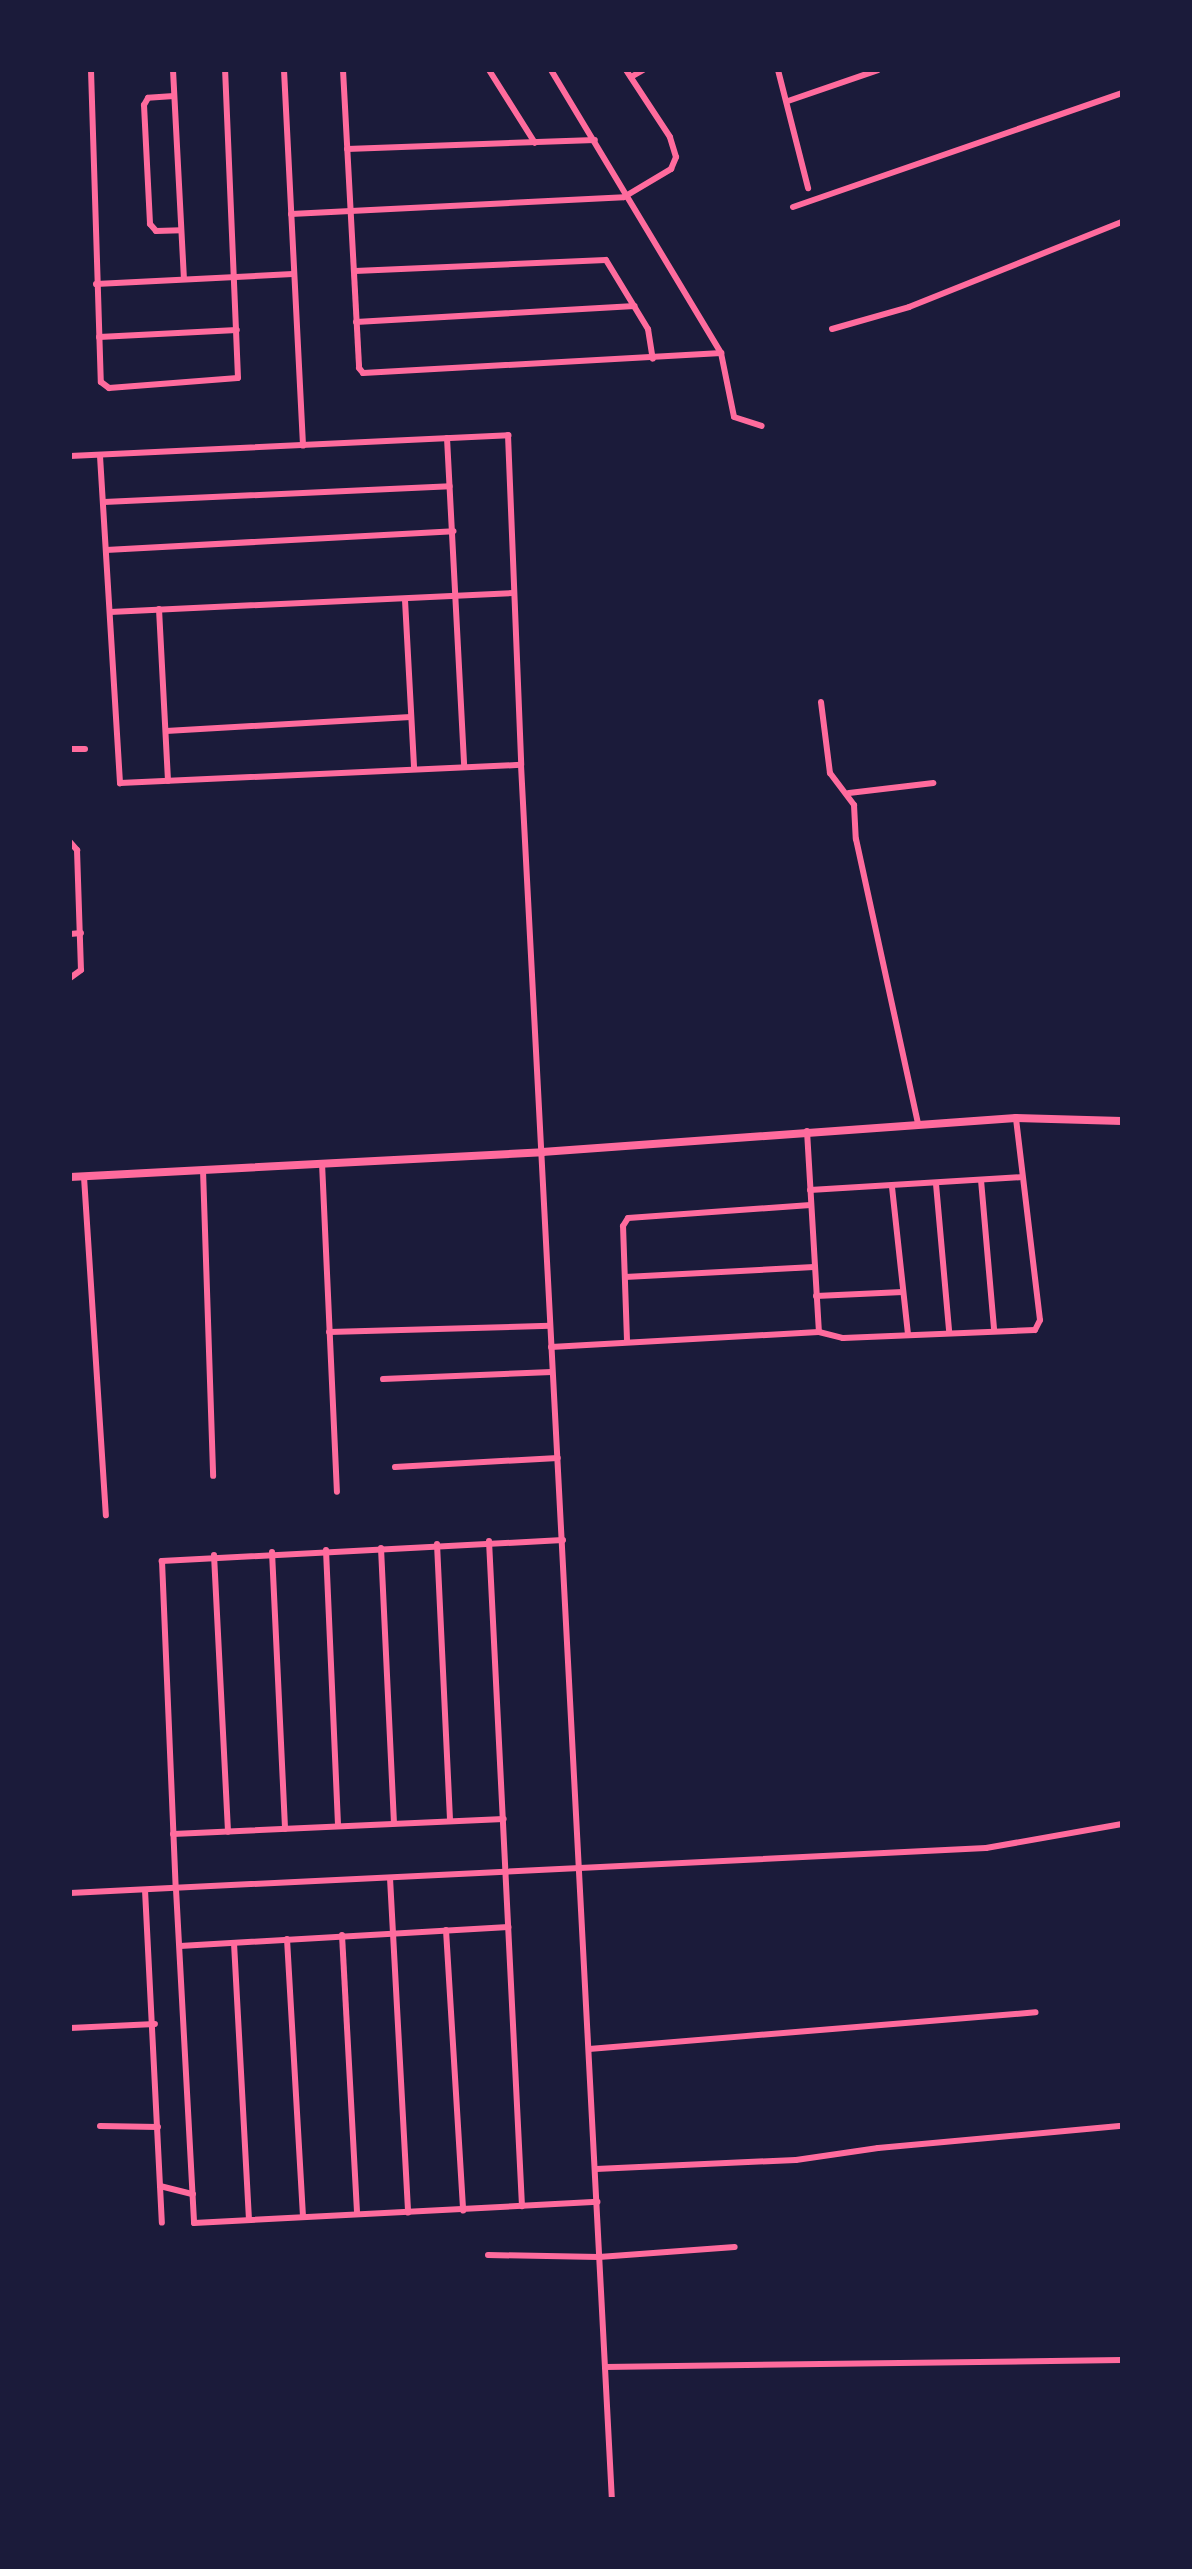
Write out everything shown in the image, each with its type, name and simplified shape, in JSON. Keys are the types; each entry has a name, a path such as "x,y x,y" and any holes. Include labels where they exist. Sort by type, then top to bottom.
{"street":[{"path":"90,70 101,382 110,388 237,379 224,70"},
{"path":"173,70 184,279"},
{"path":"284,70 303,446"},
{"path":"343,70 359,368 366,373 721,352"},
{"path":"489,70 535,143"},
{"path":"551,70 721,352 734,417 762,426"},
{"path":"291,214 629,194 671,169 676,157 670,137 628,74 644,70"},
{"path":"778,70 808,188"},
{"path":"788,101 878,70"},
{"path":"792,208 1122,93"},
{"path":"174,96 148,98 144,105 150,224 156,230 181,230"},
{"path":"347,148 595,140"},
{"path":"832,329 909,307 1122,222"},
{"path":"354,272 602,259 612,265 648,329 653,359"},
{"path":"96,284 293,274"},
{"path":"356,322 635,306"},
{"path":"99,337 237,330"},
{"path":"70,456 508,435 521,765 612,2499"},
{"path":"447,438 464,766"},
{"path":"100,456 116,778 124,784 521,765"},
{"path":"104,502 450,486"},
{"path":"106,550 453,531"},
{"path":"110,612 513,594"},
{"path":"404,599 414,768"},
{"path":"160,610 168,781"},
{"path":"821,702 830,772 849,793 918,1124"},
{"path":"166,731 411,717"},
{"path":"70,749 85,749"},
{"path":"849,793 933,782"},
{"path":"70,842 77,850 74,887 81,933 81,970 70,978"},
{"path":"70,934 81,933"},
{"path":"551,1346 819,1332 836,1338 1035,1330 1040,1324 1016,1118"},
{"path":"70,1177 542,1152 1016,1118 1122,1121"},
{"path":"807,1131 819,1332"},
{"path":"322,1163 336,1492"},
{"path":"203,1170 213,1476"},
{"path":"84,1176 106,1515"},
{"path":"810,1190 1020,1178"},
{"path":"981,1180 994,1330"},
{"path":"936,1184 949,1332"},
{"path":"892,1187 908,1334"},
{"path":"627,1340 623,1226 628,1218 811,1206"},
{"path":"625,1277 814,1267"},
{"path":"816,1296 903,1292"},
{"path":"328,1332 550,1326"},
{"path":"383,1380 552,1372"},
{"path":"395,1467 558,1458"},
{"path":"563,1540 214,1554 167,1558 160,1564 176,1888 194,2223 597,2202"},
{"path":"488,1541 522,2206"},
{"path":"437,1544 450,1820"},
{"path":"381,1548 394,1822"},
{"path":"326,1550 338,1826"},
{"path":"272,1552 285,1829"},
{"path":"214,1554 228,1832"},
{"path":"174,1834 504,1819"},
{"path":"70,1893 996,1848 1122,1824"},
{"path":"390,1878 408,2213"},
{"path":"145,1890 155,2024 162,2223"},
{"path":"180,1946 508,1927"},
{"path":"446,1930 463,2210"},
{"path":"342,1936 357,2214"},
{"path":"287,1940 303,2216"},
{"path":"234,1943 249,2218"},
{"path":"588,2050 1035,2012"},
{"path":"70,2028 155,2024"},
{"path":"100,2126 158,2127"},
{"path":"596,2169 796,2160 878,2148 1122,2126"},
{"path":"160,2186 193,2194"},
{"path":"488,2256 600,2258 735,2247"},
{"path":"605,2368 1122,2360"}]}
